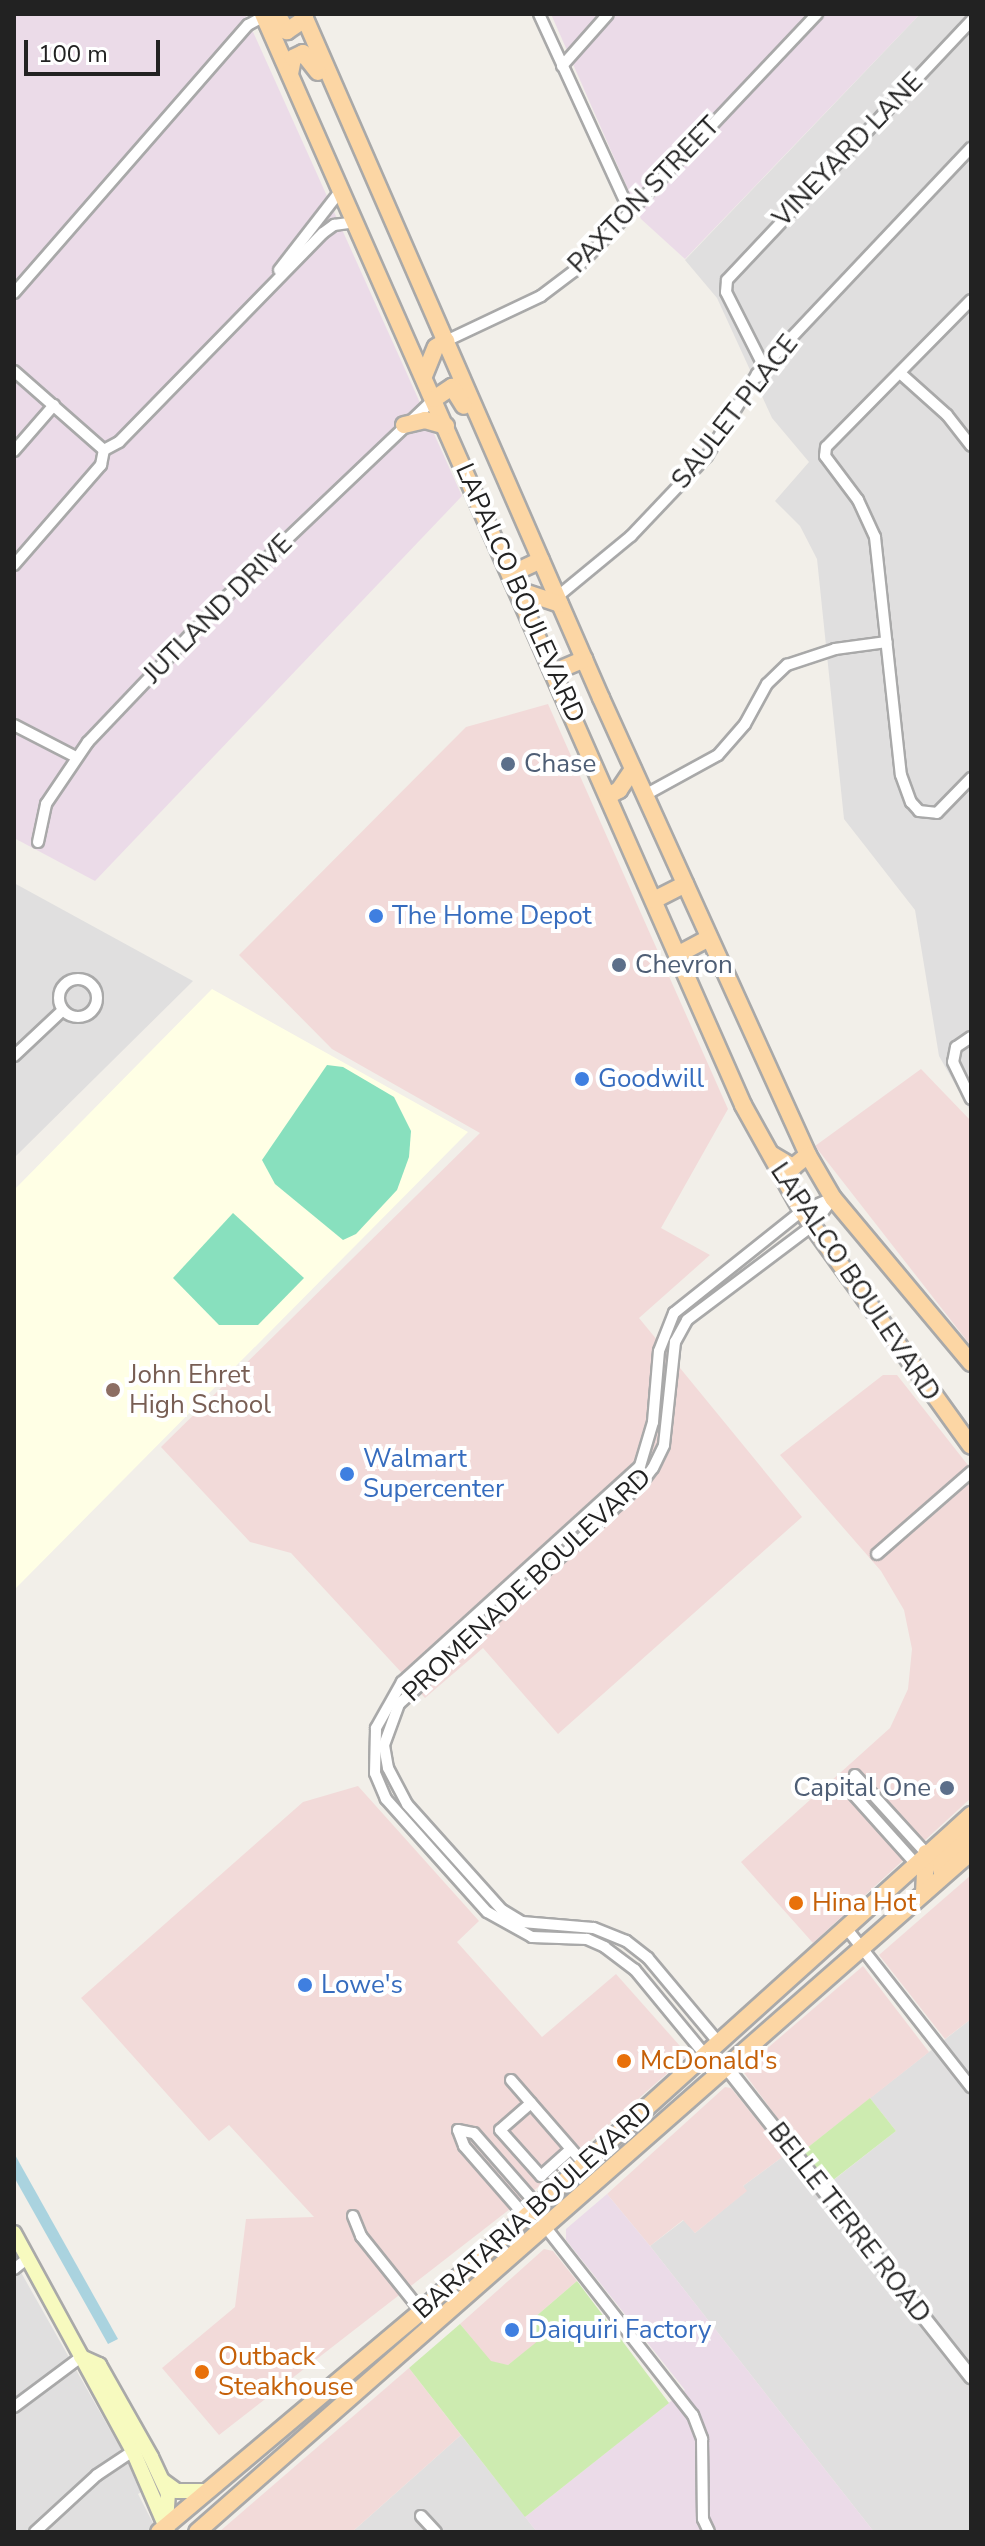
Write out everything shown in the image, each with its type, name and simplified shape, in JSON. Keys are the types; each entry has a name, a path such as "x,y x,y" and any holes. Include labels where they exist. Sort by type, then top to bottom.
{"main road":[{"path":"268,15 287,31 304,17"},
{"name":"LAPALCO BOULEVARD","path":"268,15 290,74 766,1151 802,1211 971,1446"},
{"name":"LAPALCO BOULEVARD","path":"304,17 584,659 808,1155 833,1198 971,1363"},
{"path":"290,74 293,58 308,55 345,113"},
{"path":"424,376 436,347 446,341"},
{"path":"434,399 448,388 455,389 474,429 490,441"},
{"path":"404,425 425,420 446,426"},
{"path":"511,574 541,560"},
{"path":"518,590 559,601"},
{"path":"554,672 584,659"},
{"path":"608,796 619,790 633,769"},
{"path":"654,900 685,884"},
{"path":"677,955 709,938"},
{"path":"766,1151 793,1167 808,1155"},
{"name":"BARATARIA BOULEVARD","path":"164,2530 421,2311 971,1815"},
{"path":"943,1876 939,1862 971,1833"},
{"name":"BARATARIA BOULEVARD","path":"197,2532 529,2245 971,1852"},
{"path":"920,1858 924,1893"},
{"path":"547,2229 554,2191"},
{"path":"529,2245 532,2211"},
{"path":"14,2233 133,2451 164,2530"},
{"path":"81,2357 99,2365 168,2493 164,2530"},
{"path":"161,2479 177,2491 207,2491"}],"street":[{"path":"539,14 630,212"},
{"path":"562,66 608,14"},
{"name":"PAXTON STREET","path":"446,341 541,296 630,212 817,14"},
{"path":"14,293 158,124 248,25 268,15"},
{"name":"VINEYARD LANE","path":"764,367 726,292 727,280 971,21"},
{"name":"SAULET PLACE","path":"559,601 631,536 707,456 764,367 971,148"},
{"path":"271,283 295,244 341,190"},
{"path":"104,450 119,442 271,283 334,225 356,222"},
{"path":"971,300 826,447 825,456 858,500 875,537 901,775 919,811 937,813 971,778"},
{"path":"14,371 104,450"},
{"path":"900,373 947,415 971,446"},
{"name":"JUTLAND DRIVE","path":"38,842 46,804 76,757 223,600 434,399"},
{"path":"14,451 54,405"},
{"path":"14,565 101,465 104,450"},
{"path":"645,795 718,755 745,724 767,684 787,665 835,649 887,642"},
{"path":"14,725 76,757"},
{"path":"14,1056 63,1010"},
{"path":"971,1037 954,1054 955,1071 971,1099"},
{"name":"PROMENADE BOULEVARD","path":"706,2056 635,1970 605,1947 587,1939 532,1937 504,1926 487,1912 386,1799 375,1773 374,1748 381,1713 402,1682 640,1466 653,1422 659,1351 674,1313 802,1211 833,1198"},
{"name":"PROMENADE BOULEVARD","path":"719,2043 648,1958 626,1941 593,1928 522,1922 502,1910 407,1804 388,1768 384,1745 399,1704 647,1477 664,1445 671,1362 687,1320 813,1225 833,1198"},
{"path":"877,1554 971,1472"},
{"path":"855,1775 920,1858"},
{"path":"845,1785 920,1858"},
{"path":"847,1929 971,2087"},
{"path":"719,2043 727,2068"},
{"path":"706,2056 727,2068"},
{"name":"BELLE TERRE ROAD","path":"727,2068 971,2377"},
{"path":"511,2080 584,2164"},
{"path":"531,2103 500,2130 541,2176 571,2149"},
{"path":"458,2130 474,2133 532,2211 464,2146 458,2130"},
{"path":"353,2216 361,2236 421,2311"},
{"path":"547,2229 693,2415 702,2439 703,2519 709,2532"},
{"path":"14,2269 28,2258"},
{"path":"14,2407 81,2357"},
{"path":"35,2532 97,2475 133,2451"},
{"path":"421,2516 436,2532"}],"shaded area":[{"path":"14,14 245,14 462,496 95,881 14,838"},
{"path":"551,14 920,14 685,259 641,219"},
{"path":"920,14 971,14 971,1112 939,1056 915,910 844,819 817,559 800,526 775,501 809,462 772,418 717,298 685,260"},
{"path":"548,704 728,1109 661,1228 710,1255 639,1318 802,1517 558,1734 483,1648 425,1698 291,1553 250,1542 161,1447 480,1133 332,1049 239,955 466,727"},
{"path":"14,883 193,981 14,1158"},
{"name":"John Ehret High School","path":"212,989 468,1132 14,1590 14,1190"},
{"path":"921,1069 971,1121 971,1346 815,1146"},
{"path":"883,1375 897,1375 971,1469 971,1798 813,1943 741,1862 890,1728 908,1689 912,1649 904,1610 881,1571 780,1455"},
{"path":"358,1786 479,1921 457,1942 542,2037 616,1974 688,2055 537,2188 219,2435 162,2368 235,2307 246,2219 314,2217 229,2125 209,2141 81,1998 303,1802"},
{"path":"971,1875 971,2019 945,2039 879,1955"},
{"path":"863,1966 929,2052 802,2152 742,2070"},
{"path":"971,2019 971,2532 874,2532 650,2246 684,2220 695,2233 746,2191 743,2186 785,2155 817,2193 896,2131 870,2098"},
{"path":"725,2087 731,2088 785,2155 743,2186 747,2191 695,2233 683,2220 650,2246 607,2194"},
{"path":"607,2194 874,2532 537,2532 525,2517 685,2390 566,2240 566,2229"},
{"path":"544,2249 553,2251 577,2281 527,2324 540,2340 508,2365 491,2362 460,2324"},
{"path":"14,2260 144,2490 138,2494 154,2525 146,2532 14,2532"},
{"path":"409,2368 461,2435 352,2532 219,2532"},
{"path":"461,2435 537,2532 352,2532"}],"green space":[{"path":"327,1065 343,1067 394,1097 411,1131 409,1157 397,1190 356,1234 343,1240 275,1184 262,1160"},
{"path":"233,1213 304,1278 258,1325 219,1325 173,1278"},
{"path":"870,2098 896,2131 828,2184 802,2152"},
{"path":"577,2281 669,2403 525,2517 409,2368 460,2324 491,2361 508,2365 539,2340 527,2324"}],"water":[{"path":"14,2153 118,2339 108,2344 14,2177"}],"place":[{"name":"Chase","path":"508,764"},
{"name":"The Home Depot","path":"376,916"},
{"name":"Chevron","path":"619,965"},
{"name":"Goodwill","path":"582,1079"},
{"name":"John Ehret High School","path":"113,1390"},
{"name":"Walmart Supercenter","path":"347,1474"},
{"name":"Capital One","path":"947,1788"},
{"name":"Hina Hot","path":"796,1903"},
{"name":"Lowe's","path":"305,1985"},
{"name":"McDonald's","path":"624,2061"},
{"name":"Daiquiri Factory","path":"512,2330"},
{"name":"Outback Steakhouse","path":"202,2372"}]}
